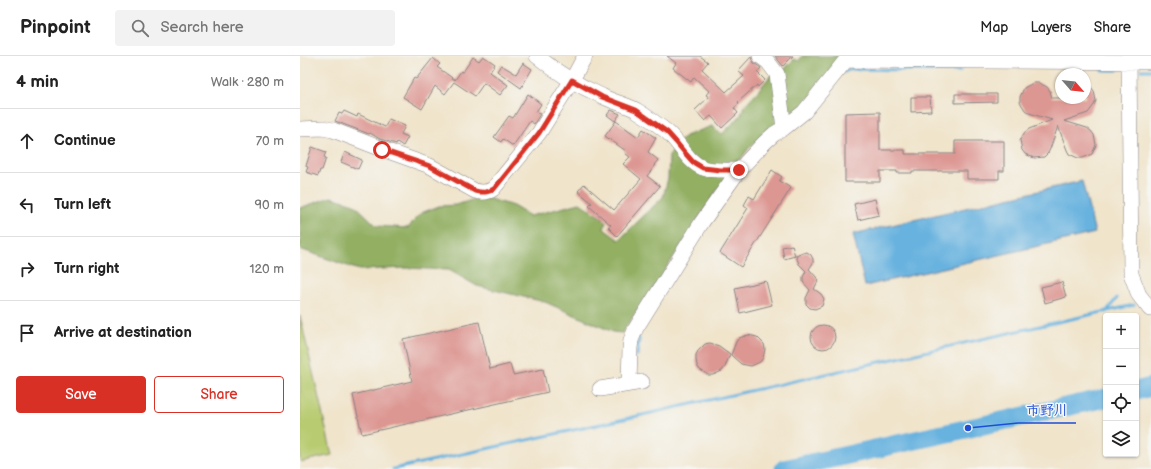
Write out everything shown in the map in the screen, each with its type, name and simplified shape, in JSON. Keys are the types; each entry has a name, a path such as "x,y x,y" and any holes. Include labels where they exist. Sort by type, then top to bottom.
{"street":[{"path":"537,56 572,80 602,97 636,110 667,132 693,162 703,168 739,170"},
{"path":"300,129 322,128 333,130 382,150 430,166 475,191 481,193 486,192 494,189 539,133 585,56"},
{"path":"760,56 768,62 777,74 784,128"},
{"path":"1129,59 1131,274 1139,295 1151,309"},
{"path":"600,389 636,383 630,348 631,340 636,328 702,222 739,170 774,134 804,112 846,60 1129,59 1151,62"}],"green space":[{"path":"802,56 846,56 800,110 779,121 749,148 714,195 622,333 613,332 545,302 477,286 449,270 406,268 359,270 300,249 300,208 331,197 354,204 377,226 408,228 421,213 439,206 456,205 475,199 487,198 513,206 530,216 580,203 602,218 606,223 604,229 619,240 663,197 668,178 669,155 685,136 712,126 722,134 741,115 744,106 776,69 782,72 794,59 799,61"},
{"path":"300,316 332,455 300,462"}],"water":[{"path":"1082,181 1095,233 865,286 853,234"}],"building":[{"path":"483,56 495,64 490,72 508,85 500,95 484,83 475,96 454,82 445,94 435,86 422,109 403,97 414,78 416,79 433,58 440,64 437,67 455,80 461,71 463,72 473,57 479,61"},
{"path":"667,56 700,56 708,62 702,69 726,92 744,76 738,71 751,57 754,63 761,68 757,72 765,80 738,102 739,104 734,108 738,113 722,128 711,116 705,121 695,110 709,97 706,95 709,91 694,77 691,82 673,68 676,63"},
{"path":"775,56 793,56 783,66"},
{"path":"523,63 532,69 521,88 497,71 501,65 516,74"},
{"path":"1033,83 1038,83 1047,87 1052,98 1055,98 1055,104 1091,104 1091,87 1094,91 1096,101 1088,113 1064,121 1087,128 1091,131 1094,135 1096,145 1092,154 1083,158 1078,158 1069,154 1058,126 1050,149 1044,157 1034,158 1025,154 1022,150 1020,140 1025,132 1052,120 1029,113 1025,110 1020,102 1020,97 1024,88"},
{"path":"528,94 541,104 536,112 540,114 534,124 530,121 513,146 503,139 501,142 494,137 509,116 513,118"},
{"path":"955,94 997,94 997,102 955,103"},
{"path":"911,97 930,97 931,111 911,112"},
{"path":"611,110 620,114 615,121 607,115"},
{"path":"344,111 357,117 358,114 385,127 389,119 405,126 401,134 408,137 403,146 397,142 396,144 380,139 370,133 369,134 335,121 339,113 342,114"},
{"path":"880,112 880,150 905,150 905,154 955,154 955,141 1004,141 1004,171 999,171 999,179 967,179 967,171 912,171 912,173 897,173 897,171 880,171 880,182 845,182 845,113"},
{"path":"616,121 638,137 643,129 656,138 648,152 658,160 647,176 660,186 617,236 608,227 611,225 589,206 592,203 578,191 584,184 614,210 641,179 623,164 630,157 625,153 626,151 605,136"},
{"path":"312,147 326,152 324,157 326,158 322,170 320,170 318,176 306,172 308,167 306,166"},
{"path":"345,152 362,160 358,169 341,162"},
{"path":"772,170 782,177 779,181 791,188 741,267 720,253 748,208 744,205 749,196 754,199"},
{"path":"875,199 879,215 858,220 854,204"},
{"path":"792,245 795,256 784,259 782,247"},
{"path":"807,252 813,259 813,263 809,269 818,281 814,289 821,294 824,299 822,306 815,309 810,308 806,304 806,298 810,290 803,282 803,277 806,271 799,264 796,256"},
{"path":"766,281 772,305 740,313 735,288"},
{"path":"1062,282 1066,297 1045,303 1041,287"},
{"path":"479,322 490,369 510,364 513,375 543,369 548,392 362,434 353,395 412,381 403,339"},
{"path":"823,325 828,326 834,332 834,342 828,348 823,349 818,348 812,342 811,337 812,332 818,326"},
{"path":"748,335 757,337 764,344 765,349 763,358 760,362 751,366 741,364 731,355 739,338"},
{"path":"710,343 719,346 730,354 722,371 713,375 708,375 699,369 696,360 698,351 705,344"}],"waterway":[{"path":"844,72 851,69 960,71"},
{"path":"1102,70 1117,70"},
{"path":"1141,70 1151,70"},
{"path":"1106,312 1117,298"},
{"path":"393,469 620,420 1134,305"},
{"path":"637,355 639,339"},
{"path":"1139,390 1151,387"},
{"path":"784,469 1103,399"}],"place":[{"name":"市野川","path":"968,428"}],"route":[{"path":"382,150 430,166 475,191 481,193 490,191 494,189 539,133 572,80 602,97 636,110 667,132 693,162 703,168 739,170"}]}
